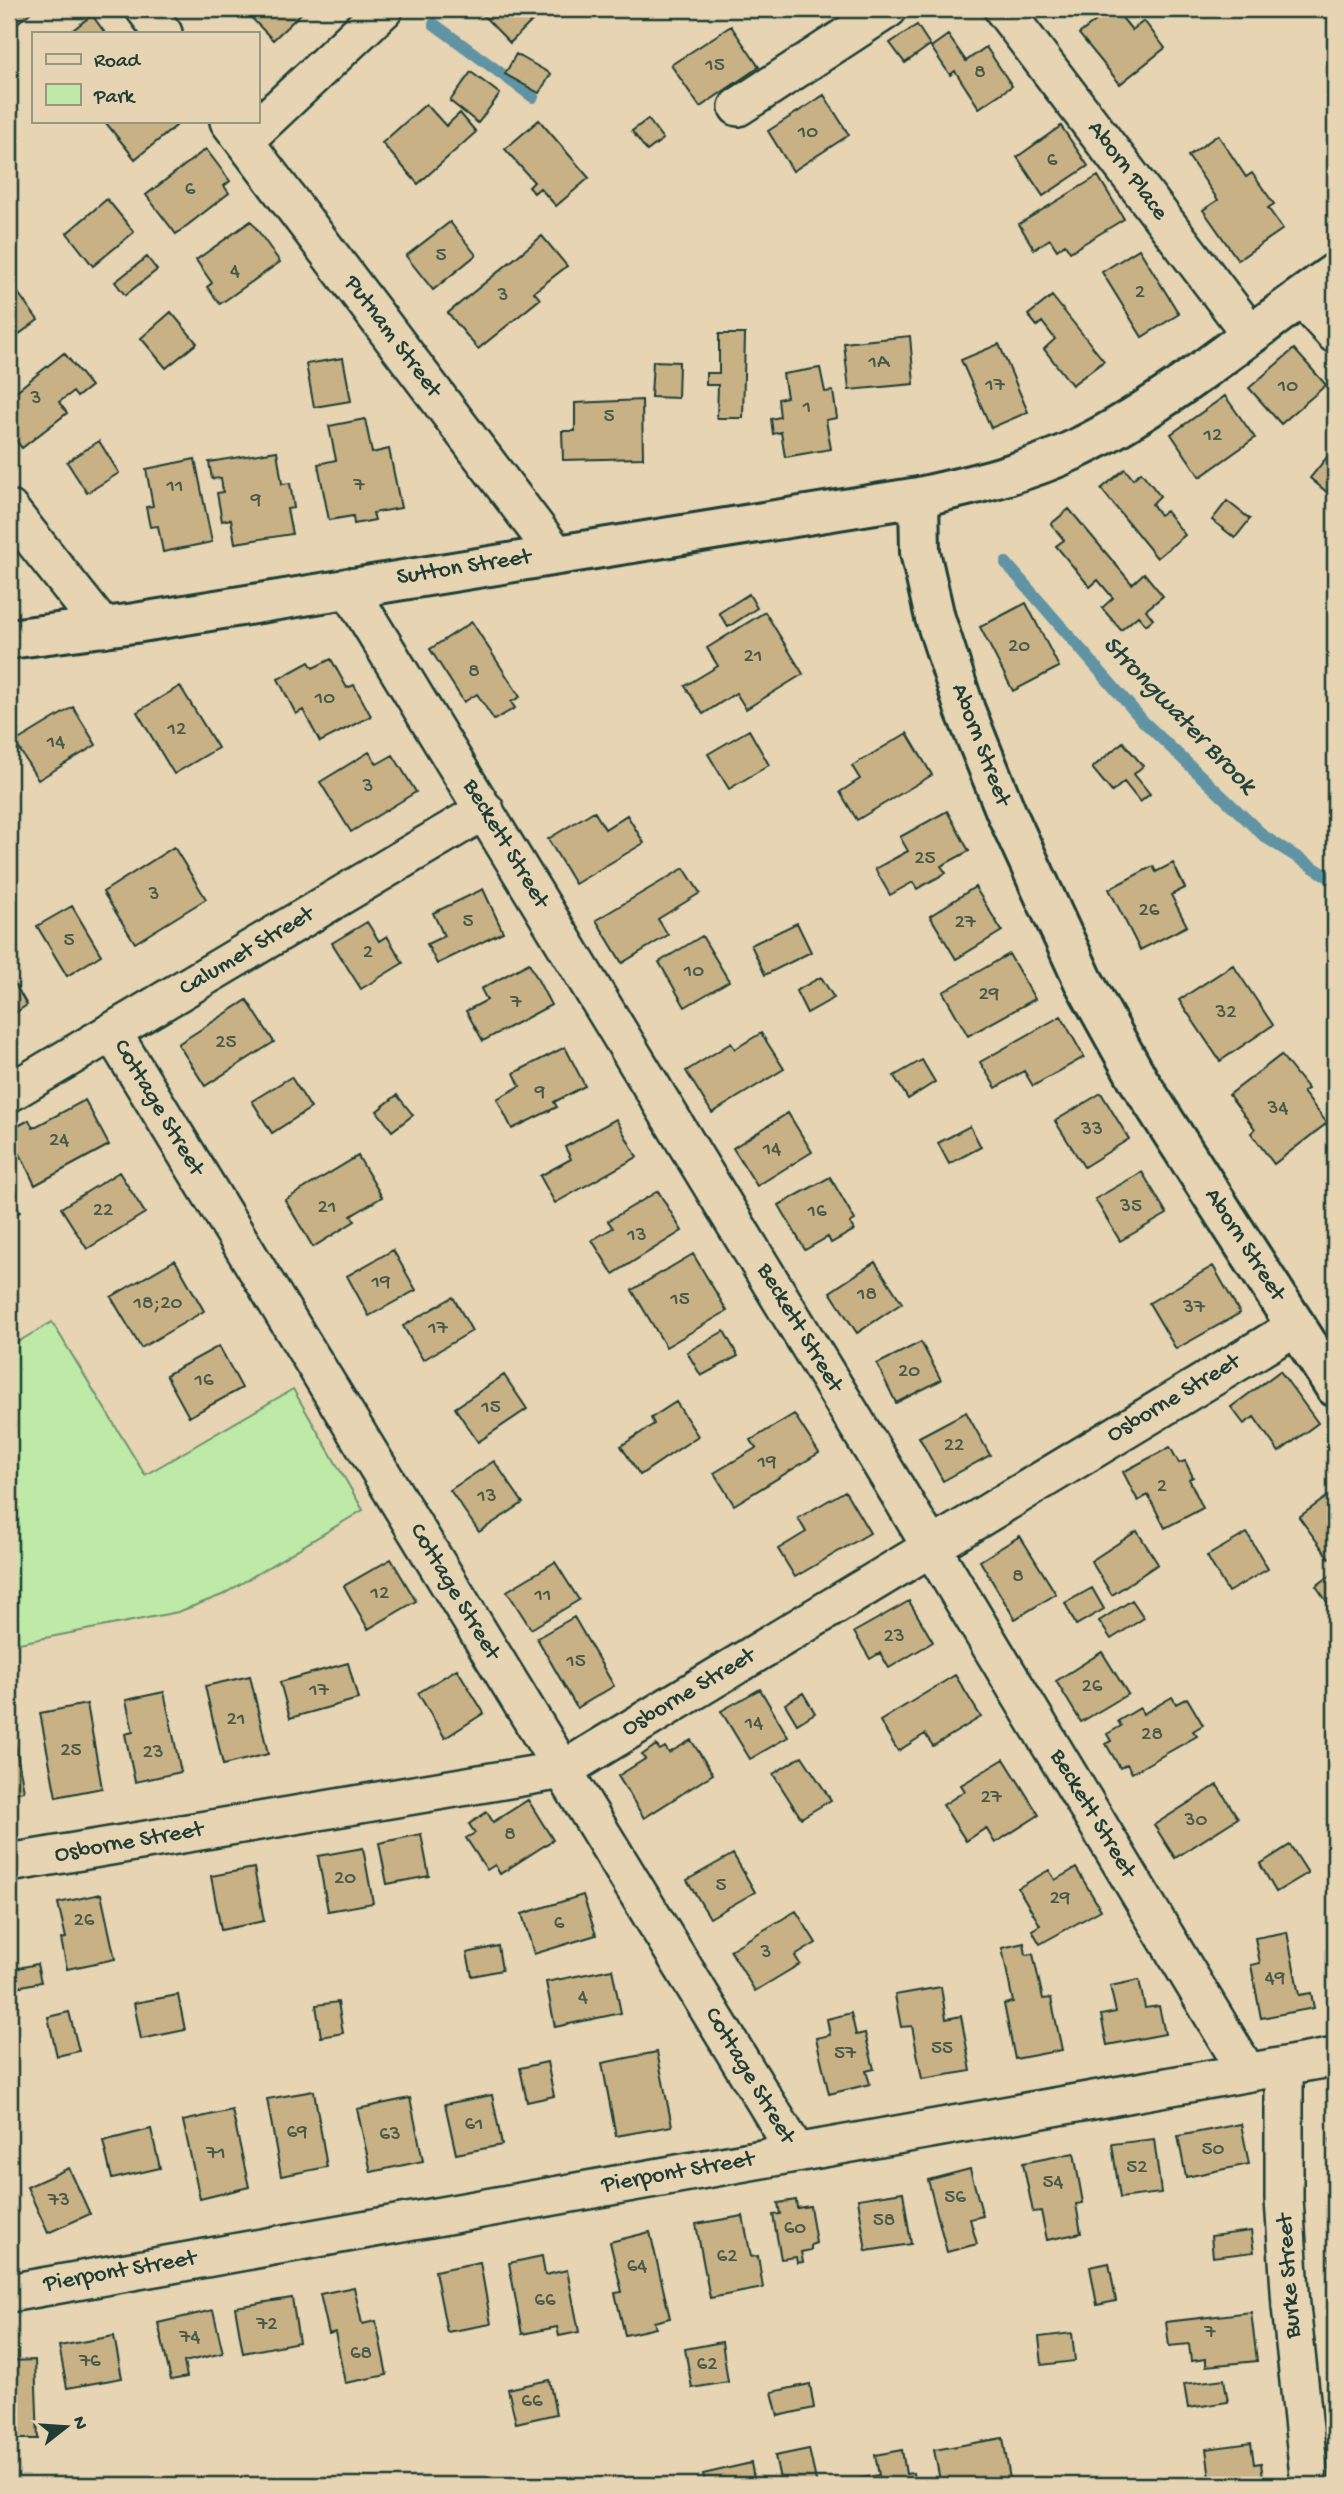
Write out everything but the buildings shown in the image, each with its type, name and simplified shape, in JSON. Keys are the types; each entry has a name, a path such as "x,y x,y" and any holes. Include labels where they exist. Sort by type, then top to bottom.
{"street":[{"path":"145,9 162,32"},
{"path":"259,113 384,9"},
{"path":"738,107 888,9"},
{"name":"Aborn Place","path":"1003,9 1250,333"},
{"name":"Putnam Street","path":"237,131 555,553"},
{"path":"919,497 985,482 1037,466 1079,448 1149,405 1335,273"},
{"path":"1301,297 1335,334"},
{"name":"Sutton Street","path":"9,639 103,628 555,553 919,497"},
{"name":"Aborn Street","path":"919,497 920,552 935,618 965,710 1040,887 1083,980 1139,1081 1335,1387"},
{"path":"9,509 103,628"},
{"name":"Beckett Street","path":"348,587 1247,2072"},
{"name":"Calumet Street","path":"9,1093 485,810"},
{"name":"Cottage Street","path":"111,1032 796,2152"},
{"name":"Osborne Street","path":"9,1863 563,1770 1297,1325"},
{"name":"Pierpont Street","path":"13,2283 796,2152 1335,2057"},
{"name":"Burke Street","path":"1283,2067 1284,2199 1288,2266 1310,2485"}],"green space":[{"path":"52,1322 145,1475 293,1389 363,1510 222,1595 178,1612 9,1645 9,1347"}],"waterway":[{"name":"Strongwater Brook","path":"434,24 533,97"},
{"name":"Strongwater Brook","path":"1006,563 1143,721 1265,837 1335,881"}]}
